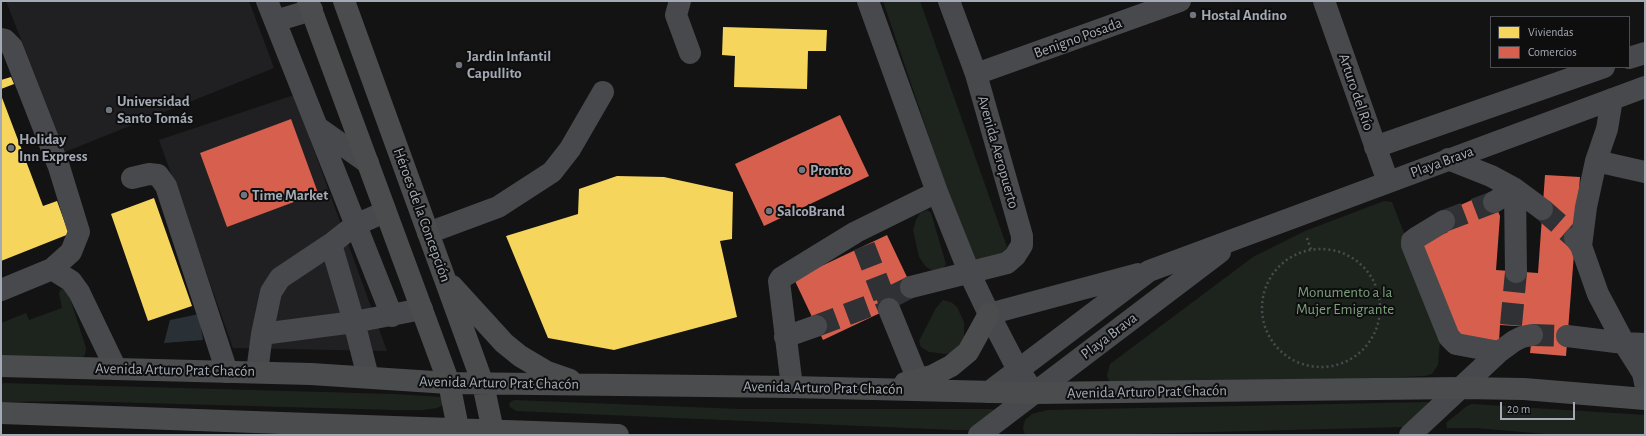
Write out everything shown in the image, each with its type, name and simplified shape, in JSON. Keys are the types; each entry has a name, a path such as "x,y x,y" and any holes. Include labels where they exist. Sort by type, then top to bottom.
{"main road":[{"name":"Héroes de la Concepción","path":"344,1 483,384 493,431"},
{"path":"310,6 448,383 458,428"},
{"path":"445,279 504,343 520,356 547,372 584,385"},
{"path":"884,389 932,376 951,366 968,352 989,314"},
{"name":"Avenida Arturo Prat Chacón","path":"1,366 257,372 483,384 792,387 1034,393 1461,388 1524,389 1645,400"},
{"path":"1,414 378,430 458,428 493,431 618,435"}],"street":[{"path":"267,1 392,316"},
{"path":"680,1 676,15 690,53"},
{"path":"868,1 937,192 969,272 1018,370 1034,393"},
{"name":"Avenida Aeropuerto","path":"949,1 976,74 1022,236 1022,245 1015,256 1007,263 969,272"},
{"name":"Benigno Posada","path":"976,74 1180,1"},
{"name":"Arturo del Río","path":"1324,1 1388,182"},
{"path":"275,21 310,6"},
{"path":"1,39 5,40 12,47 59,167 79,232 71,252 52,269 1,290"},
{"path":"1630,58 1645,52"},
{"path":"1375,147 1601,68"},
{"name":"Playa Brava","path":"989,392 1149,271 1645,87"},
{"path":"428,233 498,207 552,172 570,149 603,92"},
{"path":"1612,99 1607,129 1596,161 1578,242 1598,294 1635,344 1645,383"},
{"path":"317,127 368,163"},
{"path":"1448,159 1491,176 1515,189 1542,209"},
{"path":"1596,161 1645,172"},
{"path":"132,178 149,174 158,175 166,186 227,372"},
{"path":"1494,202 1515,189"},
{"path":"1515,189 1516,272"},
{"path":"792,387 778,281 781,278 860,239 937,192"},
{"path":"257,372 262,334 271,292 280,278 332,244 355,225 385,212"},
{"path":"1410,435 1514,338 1456,344 1449,337 1412,245 1412,241 1416,238 1444,221"},
{"name":"Playa Brava","path":"979,435 1240,237"},
{"path":"332,244 368,377"},
{"path":"52,269 71,281 79,292 116,369"},
{"path":"989,314 1149,271"},
{"path":"911,287 969,272"},
{"path":"889,309 918,380"},
{"path":"262,334 354,322 422,310"},
{"path":"785,337 816,326"},
{"path":"1567,336 1635,344"}],"path":[{"path":"1330,249 1348,255 1363,266 1374,281 1380,299 1379,318 1372,336 1361,351 1345,361 1327,366 1309,365 1292,359 1278,348 1267,333 1262,316 1263,298 1268,281 1279,266 1294,256 1311,250 1330,249"}],"shaded area":[{"name":"Universidad Santo Tomás","path":"6,1 249,1 274,68 65,152"},
{"path":"294,95 387,351 233,348 159,140"},
{"path":"199,314 203,340 164,343 170,320"}],"green space":[{"path":"883,1 920,1 1007,247 1002,254 974,265"},
{"name":"Monumento a la Mujer Emigrante","path":"1384,201 1392,202 1441,328 1438,365 1432,374 1425,376 1215,385 1110,383 1107,376 1110,364 1253,257 1305,231"},
{"path":"927,210 931,213 946,264 943,269 934,271 926,267 919,257 913,230 920,213"},
{"path":"61,289 69,295 86,348 85,355 81,358 1,358 1,323 26,313 29,320 62,308 59,293"},
{"path":"943,300 951,302 957,307 964,322 964,342 958,351 946,354 929,352 921,347 919,341 936,308"},
{"path":"1,383 394,394 441,397 443,405 437,408 423,410 395,410 71,401 1,402"},
{"path":"514,400 739,409 991,409 998,411 970,430 955,430 516,411 510,407 509,403"},
{"path":"1428,402 1430,405 1404,427 1099,435 1028,435 1024,433 1023,428 1025,420 1032,414 1047,410"},
{"path":"1472,404 1645,415 1645,435 1557,435 1476,428 1447,428 1446,423 1467,406"}],"building: Viviendas":[{"path":"723,27 827,30 826,51 808,51 807,89 734,87 735,56 722,55"},
{"name":"Holiday Inn Express","path":"11,77 14,84 1,89 1,80"},
{"name":"Holiday Inn Express","path":"1,95 43,206 57,201 69,234 1,261"},
{"path":"617,176 664,177 733,192 732,239 720,241 737,317 614,350 548,338 506,236 578,214 579,189"},
{"path":"154,198 192,306 148,321 111,214"}],"building: Comercios":[{"name":"Pronto","path":"840,115 869,176 764,226 735,164"},
{"path":"291,119 318,193 227,227 200,153"},
{"path":"1545,175 1580,177 1566,356 1530,353 1533,327 1500,325 1499,341 1455,338 1415,246 1448,232 1440,214 1490,192 1500,216 1496,270 1538,273"},
{"path":"887,235 916,296 823,340 794,279"}],"tunnel":[{"path":"1444,221 1494,202"},
{"path":"1542,209 1575,238"},
{"path":"864,246 885,300 911,287"},
{"path":"1511,325 1516,272"},
{"path":"816,326 885,300 889,309"},
{"path":"1532,335 1567,336"}],"place":[{"name":"Hostal Andino","path":"1193,15"},
{"name":"Jardin Infantil Capullito","path":"459,65"},
{"name":"Universidad Santo Tomás","path":"109,110"},
{"name":"Holiday Inn Express","path":"11,148"},
{"name":"Pronto","path":"802,170"},
{"name":"Time Market","path":"244,195"},
{"name":"SalcoBrand","path":"769,211"}]}
